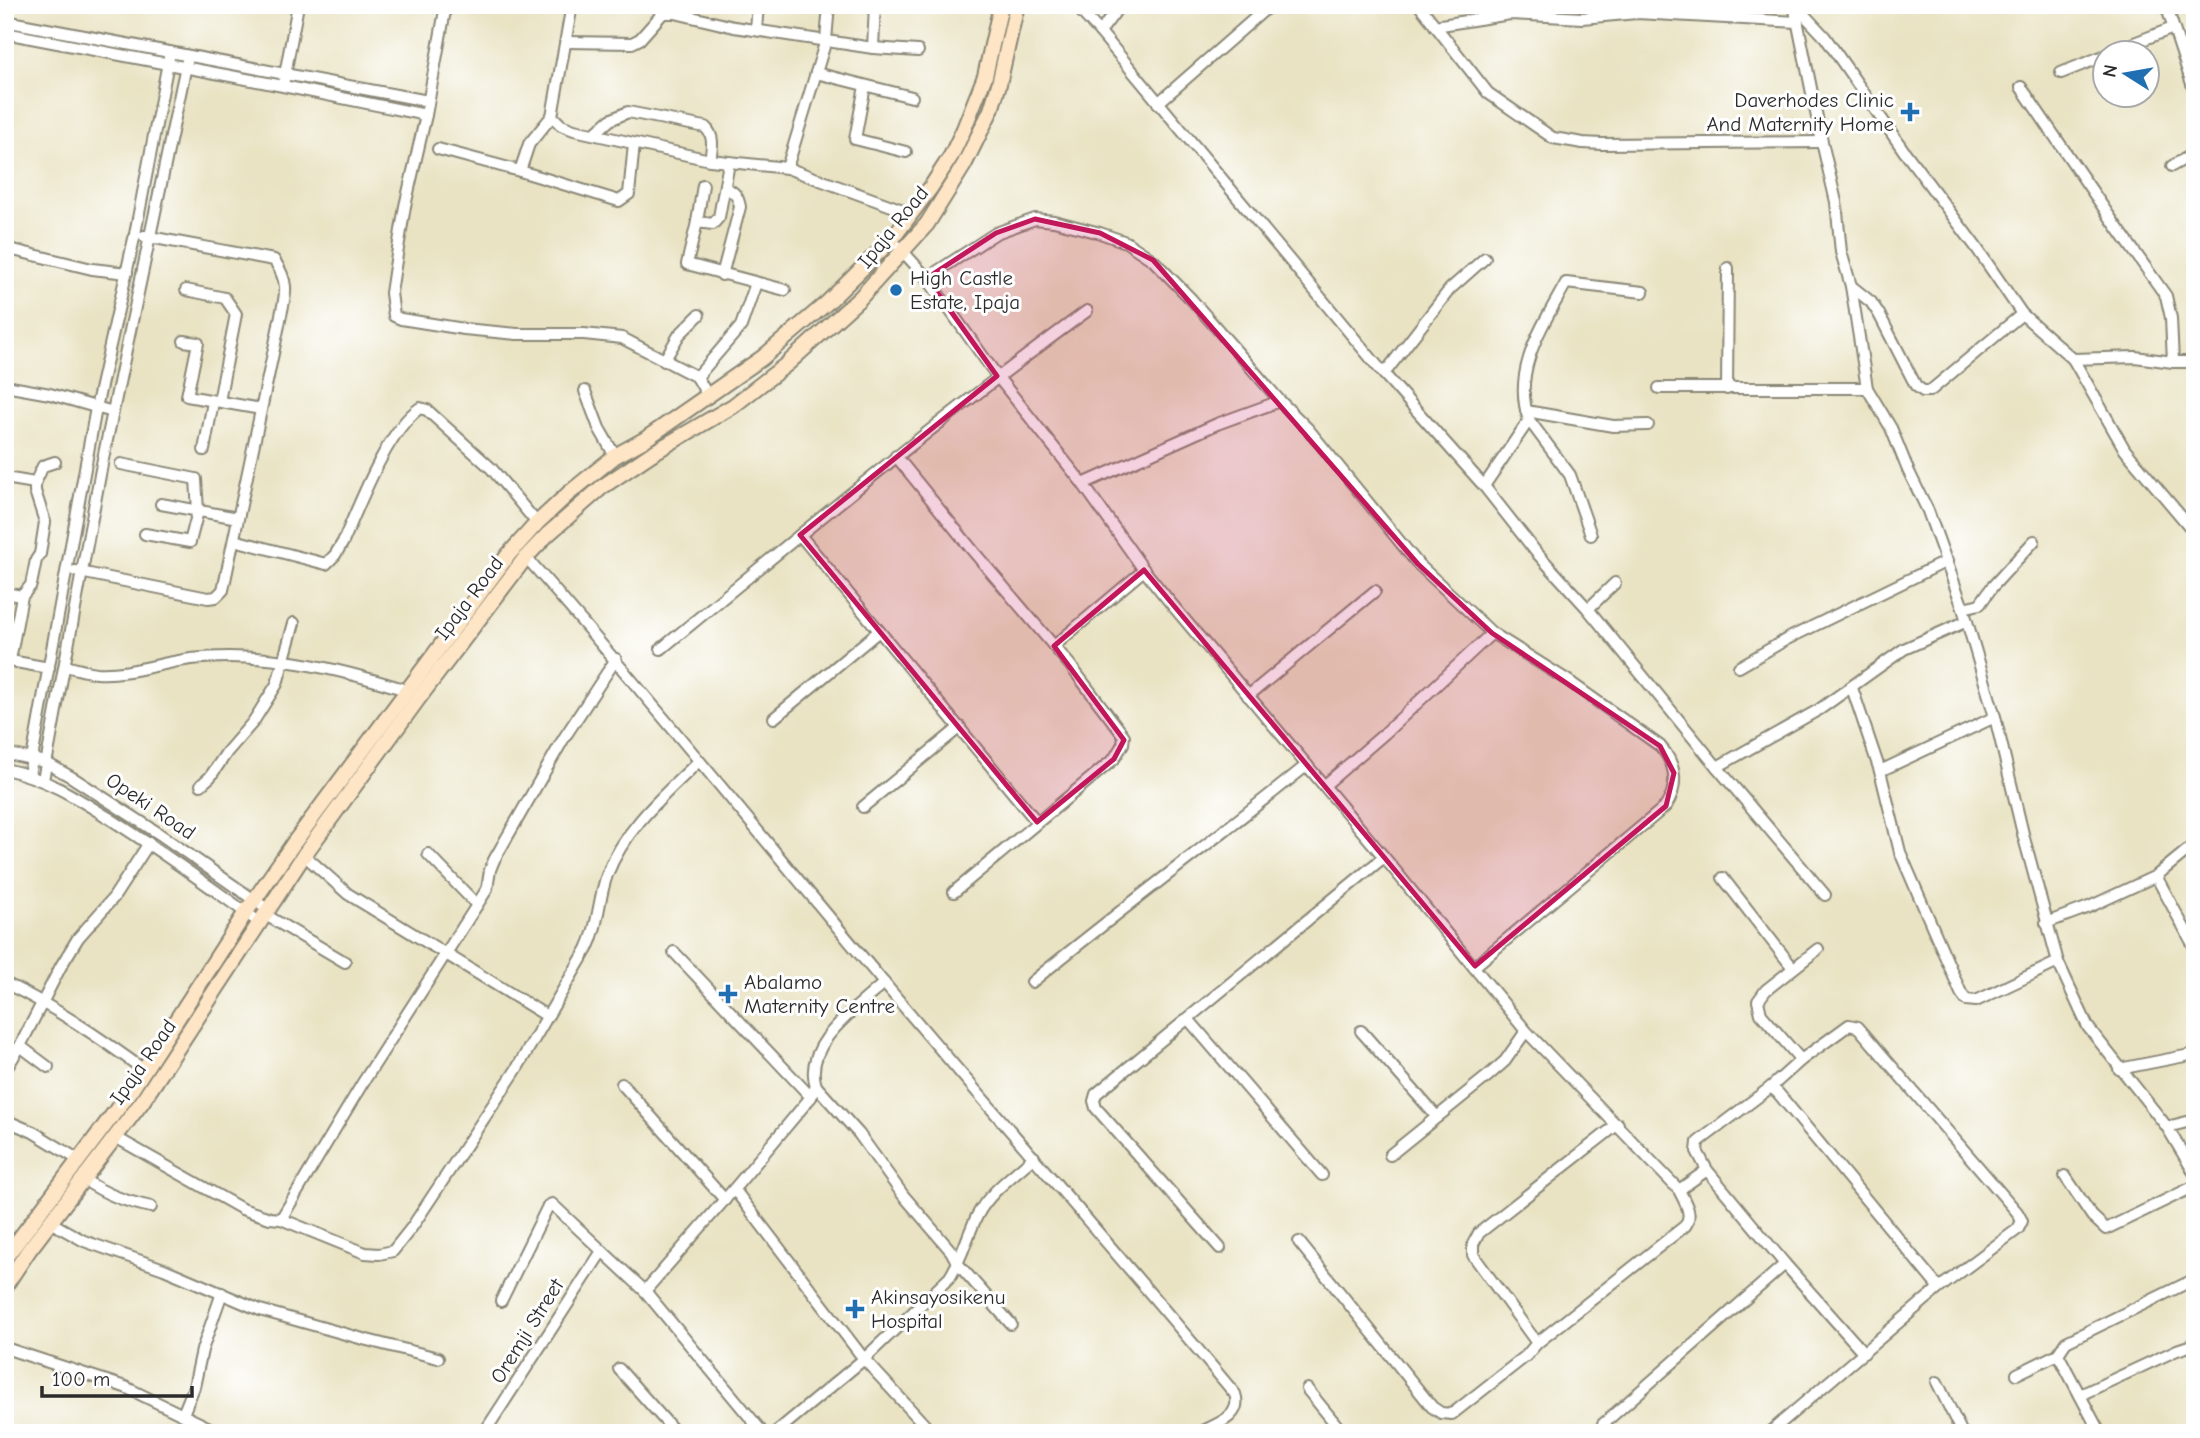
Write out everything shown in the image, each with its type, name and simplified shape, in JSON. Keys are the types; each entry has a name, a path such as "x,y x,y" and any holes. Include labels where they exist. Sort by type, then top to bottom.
{"main road":[{"name":"Ipaja Road","path":"5,1258 131,1092 250,906 504,559 537,523 615,456 644,440 762,358 828,302 892,239 951,156 976,103 1001,5"},
{"name":"Ipaja Road","path":"5,1286 142,1102 304,855 526,557 602,487 733,406 787,364 860,298 903,252 939,206 978,139 999,85 1017,5"},
{"path":"30,1224 46,1228"}],"street":[{"path":"283,86 299,5"},
{"path":"446,5 426,115 405,206 391,293 394,316 464,329 622,338 697,377 708,396"},
{"path":"520,171 529,144 552,117 572,5"},
{"path":"755,30 758,5"},
{"path":"787,168 826,40 828,5"},
{"path":"873,48 876,5"},
{"path":"1075,5 1384,374 1588,609 1825,895"},
{"path":"1100,32 1115,12 1116,5"},
{"path":"1157,103 1270,5"},
{"path":"1419,5 1488,93 1553,138 1602,144 1822,142"},
{"path":"1794,5 1836,202 1841,251 1851,286 1867,388 1891,428 1928,511 1963,608 2058,962 2088,1027 2167,1127 2195,1174"},
{"path":"1794,5 1825,37 2022,314 2073,359 2125,450 2195,533"},
{"path":"2166,5 2195,93"},
{"path":"1435,26 1510,10 1582,18 1637,9 1798,22"},
{"path":"566,41 632,43 640,39 663,13 675,13 755,30 873,48 918,51"},
{"path":"5,21 428,101"},
{"path":"2147,38 2173,28"},
{"path":"5,33 426,115"},
{"path":"29,775 96,408 127,273 170,52"},
{"path":"43,780 113,412 188,56"},
{"path":"2061,73 2092,60"},
{"path":"816,73 912,97"},
{"path":"865,86 855,139 906,152"},
{"path":"2021,87 2166,296 2171,318 2173,362"},
{"path":"594,134 610,120 628,112 705,127 710,132 713,143 710,160"},
{"path":"552,117 561,125 574,130 634,144 729,163 787,168 911,213"},
{"path":"438,149 619,201 629,194 634,144"},
{"path":"2172,166 2195,153"},
{"path":"697,222 713,225 717,220 729,163"},
{"path":"703,185 687,264 785,290"},
{"path":"722,275 740,207 739,198 733,191 725,188"},
{"path":"927,278 996,233 1035,219 1054,221 1126,242 1153,260 1192,300 1308,429 1418,565 1492,633 1567,680 1660,746 1669,756 1675,785 1666,806 1475,966"},
{"path":"68,569 208,598 216,597 223,590 287,285 274,260 135,234"},
{"path":"892,239 927,278 997,376 1083,484 1144,570 1475,966 1526,1031 1679,1189 1690,1212 1685,1226 1452,1414 1441,1413 1432,1407 1299,1242"},
{"path":"5,248 92,269 127,273"},
{"path":"1384,374 1450,289 1485,258"},
{"path":"1727,389 1728,268"},
{"path":"697,377 741,326 756,283"},
{"path":"1591,535 1570,475 1528,416 1524,379 1528,358 1566,283 1643,292"},
{"path":"1851,286 1871,302 1880,314 1916,386 1923,391 1930,391 2022,314"},
{"path":"186,290 225,298 236,314 204,450"},
{"path":"661,649 896,456 997,376 1087,311"},
{"path":"664,361 679,335 699,315"},
{"path":"184,341 198,344 187,396 261,409"},
{"path":"2073,359 2135,357 2195,362"},
{"path":"5,386 50,394 113,412"},
{"path":"1659,388 1867,388"},
{"path":"585,391 599,428 615,456"},
{"path":"1083,484 1217,424 1280,401"},
{"path":"234,540 326,564 343,542 389,447 410,415 420,408 427,410 491,468 537,523"},
{"path":"1484,486 1528,416"},
{"path":"1528,416 1613,426 1648,425"},
{"path":"896,456 1116,723 1124,740 1114,759 954,892"},
{"path":"49,668 8,660 22,596 31,585 36,560 40,554 45,522 35,483 43,466 55,463"},
{"path":"121,464 196,479 198,511 190,542 145,534"},
{"path":"5,478 35,483"},
{"path":"161,504 239,518"},
{"path":"800,536 1037,822"},
{"path":"1963,608 1980,604 2034,541"},
{"path":"526,557 616,659 884,983 1111,1245 1235,1394 1238,1402 1235,1411 1227,1419 1199,1433"},
{"path":"1740,667 1787,639 1947,561"},
{"path":"1054,646 1144,570"},
{"path":"1588,609 1615,583"},
{"path":"1248,696 1375,591"},
{"path":"5,593 22,596"},
{"path":"1717,767 1768,740 1852,688 1904,649 1967,621"},
{"path":"201,785 253,723 277,684 294,623"},
{"path":"774,718 879,631"},
{"path":"1325,785 1492,633"},
{"path":"65,666 96,673 122,672 191,659 237,657 285,661 344,671 406,690"},
{"path":"281,1219 362,1084 487,889 494,860 564,738 616,659"},
{"path":"1852,688 1880,771 1900,852 1966,1000 1976,1001 2058,962"},
{"path":"1880,771 1994,717"},
{"path":"863,807 960,727"},
{"name":"Opeki Road","path":"5,753 46,762 158,833 263,915"},
{"path":"115,1137 242,1209 281,1219 365,1253 393,1251 412,1227 516,1070 595,933 606,877 626,840 659,800 699,761"},
{"path":"1032,982 1307,765"},
{"name":"Opeki Road","path":"5,769 29,775 65,790 263,915"},
{"path":"5,1071 78,939 114,897 149,843"},
{"path":"2046,923 2156,876 2195,844"},
{"path":"428,854 477,905"},
{"path":"304,855 348,894 547,1016"},
{"path":"1220,1248 1096,1108 1096,1094 1384,857"},
{"path":"2156,876 2195,948"},
{"path":"1723,878 1793,968"},
{"path":"263,915 345,962"},
{"path":"1801,1060 1761,1014 1758,1005 1766,990 1818,949"},
{"path":"674,952 859,1134 903,1195 951,1251 958,1264 1011,1324"},
{"path":"5,982 43,1001 93,1032 144,1070"},
{"path":"645,1291 725,1200 813,1091 811,1073 822,1043 884,983"},
{"path":"1189,1020 1322,1175"},
{"path":"1769,1433 1864,1353 1939,1288 2018,1229 2022,1221 1858,1027 1849,1025 1698,1142 1697,1151 1707,1170 1864,1353"},
{"path":"1361,1031 1437,1117"},
{"path":"1390,1155 1489,1076 1526,1031"},
{"path":"20,1046 48,1067"},
{"path":"2119,1069 2195,1054"},
{"path":"622,1084 725,1200"},
{"path":"1771,1087 1939,1288"},
{"path":"5,1120 33,1132 79,1160"},
{"path":"2167,1127 2195,1120"},
{"path":"1537,1343 1473,1255 1473,1244 1479,1233 1618,1124"},
{"path":"775,1433 864,1359 950,1277 977,1216 988,1199 1034,1157"},
{"path":"1679,1189 1707,1170"},
{"path":"2065,1177 2092,1216 2106,1229 2195,1186"},
{"path":"83,1179 121,1200 152,1207"},
{"path":"734,1189 864,1359 932,1433"},
{"path":"501,1301 548,1206 552,1204 645,1291 763,1433"},
{"path":"46,1228 164,1269 260,1310 438,1357"},
{"name":"Oremji Street","path":"484,1433 602,1251"},
{"path":"1599,1433 1603,1424 1785,1264"},
{"path":"2017,1374 2058,1354 2066,1342 2195,1279"},
{"path":"183,1414 194,1387 202,1350 222,1293"},
{"path":"2080,1395 2195,1344"},
{"path":"5,1348 111,1382 220,1433"},
{"path":"2058,1354 2100,1433"},
{"path":"619,1369 676,1433"},
{"path":"1937,1382 1962,1433"},
{"path":"1307,1389 1343,1433"}],"highlighted area":[{"path":"1035,219 1100,233 1153,260 1418,564 1492,633 1660,746 1674,773 1666,806 1475,966 1144,570 1054,646 1124,740 1114,759 1037,822 800,535 997,376 927,278 996,233"}],"place":[{"name":"Daverhodes Clinic And Maternity Home","path":"1910,112"},
{"name":"High Castle Estate, Ipaja","path":"896,290"},
{"name":"Abalamo Maternity Centre","path":"728,994"},
{"name":"Akinsayosikenu Hospital","path":"855,1309"}]}
